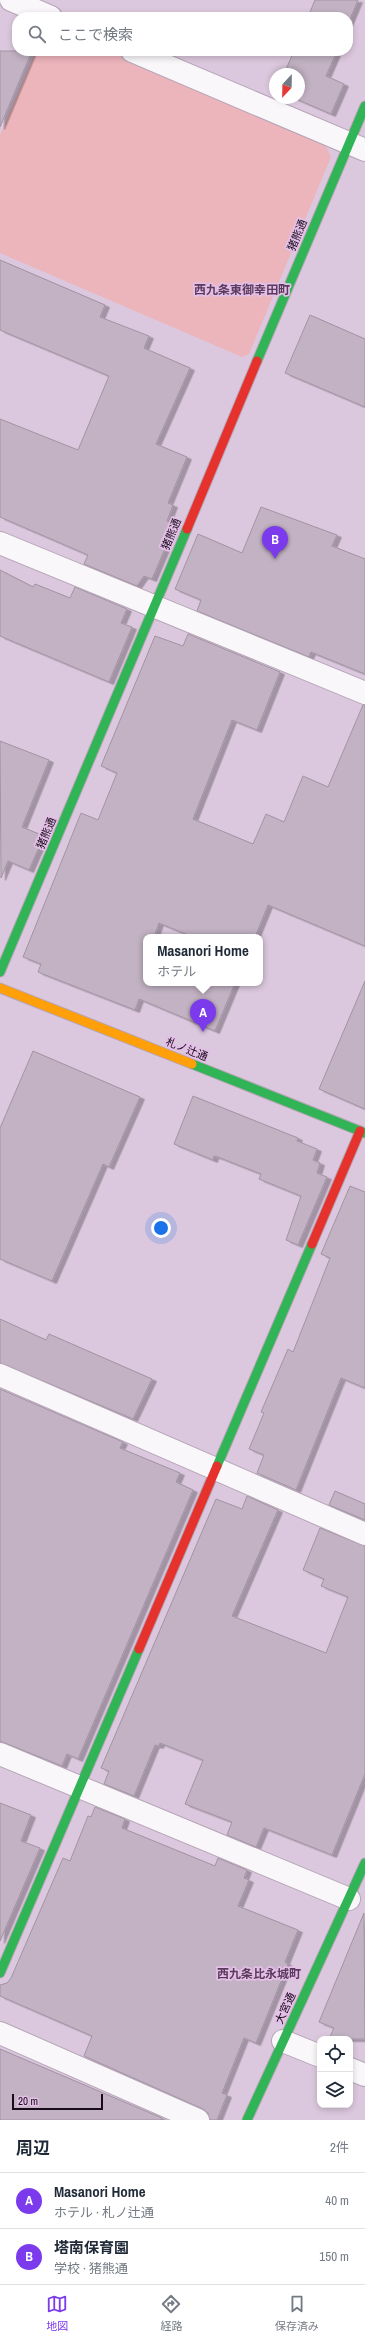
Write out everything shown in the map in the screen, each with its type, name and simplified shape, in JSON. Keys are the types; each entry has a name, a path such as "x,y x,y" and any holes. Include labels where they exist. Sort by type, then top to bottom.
{"street":[{"path":"11,0 39,12"},
{"path":"144,56 357,146"},
{"name":"猪熊通","path":"0,972 154,606 357,146 365,106"},
{"path":"0,543 365,694"},
{"name":"札ノ辻通","path":"0,988 362,1132"},
{"path":"0,1973 78,1787 362,1132"},
{"path":"0,1375 365,1534"},
{"path":"0,1754 348,1899"},
{"name":"大宮通","path":"247,2120 365,1863"},
{"path":"0,2032 198,2120"},
{"path":"283,2041 317,2055"},
{"path":"353,2070 365,2075"}],"shaded area":[{"path":"34,56 121,56 323,139 331,157 249,354 242,357 0,253 0,135"}],"building":[{"path":"315,0 358,0 353,12 310,12"},
{"path":"0,51 12,51 12,56 30,56 0,127"},
{"path":"292,56 335,56 326,76 344,84 331,114 305,103 305,68 287,68"},
{"path":"0,260 105,305 100,317 149,336 144,348 190,368 156,444 187,457 168,503 173,505 167,521 175,525 152,579 144,576 137,586 84,564 88,555 0,517 0,419 78,450 109,376 0,330"},
{"path":"310,315 365,339 365,407 285,373"},
{"path":"261,507 337,535 332,546 365,559 365,674 311,652 309,657 197,611 201,600 175,589 198,534 242,553"},
{"path":"0,570 33,587 35,584 70,598 75,587 127,609 121,623 132,627 109,682 0,636"},
{"path":"188,634 280,672 257,730 232,720 193,819 253,844 266,814 284,822 303,776 328,787 363,705 365,705 365,946 268,905 256,934 186,934 159,923 155,934 143,934 143,986 234,986 215,1031 139,999 135,1010 38,972 41,964 23,957 81,813 98,820 117,773 101,766 155,636 183,646"},
{"path":"0,741 49,760 22,827 44,836 29,870 8,861 1,878"},
{"path":"365,981 365,1109 319,1089"},
{"path":"33,1051 140,1097 109,1167 103,1164 52,1281 0,1259 0,1128"},
{"path":"193,1096 298,1138 297,1141 317,1149 313,1160 320,1163 317,1173 327,1177 298,1245 286,1240 301,1196 259,1179 261,1174 218,1157 214,1156 213,1160 174,1144"},
{"path":"350,1186 365,1192 365,1388 341,1378 296,1490 257,1473 264,1455 249,1449 264,1413 261,1412 288,1349 293,1352 330,1258 321,1254"},
{"path":"0,1319 46,1340 49,1334 152,1379 133,1419 0,1363"},
{"path":"0,1389 123,1442 120,1448 180,1473 176,1482 193,1490 78,1759 67,1754 62,1766 0,1741"},
{"path":"335,1491 365,1504 365,1520 329,1505"},
{"path":"247,1496 278,1510 232,1616 326,1653 348,1597 321,1586 324,1579 303,1570 320,1528 365,1546 365,1774 332,1855 264,1828 256,1847 227,1835 232,1822 185,1804 203,1760 160,1743 159,1746 155,1745 134,1796 104,1784 109,1771 101,1768 216,1499 242,1509"},
{"path":"0,1803 31,1815 21,1841 40,1848 0,1941"},
{"path":"95,1807 125,1819 122,1828 215,1866 218,1858 247,1870 244,1878 249,1880 238,1906 298,1930 285,1962 288,1964 256,2043 244,2038 222,2093 227,2095 217,2120 210,2120 208,2113 203,2109 84,2056 92,2036 0,1996 0,1985 7,1983 11,1978 63,1858 70,1861 88,1816 91,1817"},
{"path":"364,1913 365,2039 353,2039 353,2036 330,2036 334,2028 319,2022"},
{"path":"0,2049 162,2118 161,2120 0,2120"}],"traffic: fast":[{"path":"257,361 365,106"},
{"path":"0,972 187,529"},
{"path":"192,1064 365,1133"},
{"path":"217,1466 312,1244"},
{"path":"0,1973 139,1649"},
{"path":"247,2120 365,1863"}],"traffic: slow":[{"path":"0,988 192,1064"}],"traffic: jam":[{"path":"187,529 257,361"},
{"path":"312,1244 360,1131"},
{"path":"139,1649 217,1466"}],"place":[{"name":"塔南保育園","path":"275,559"},
{"name":"Masanori Home","path":"203,1032"}],"district":[{"name":"西九条東御幸田町","path":"242,290"},
{"name":"西九条比永城町","path":"259,1974"}]}
